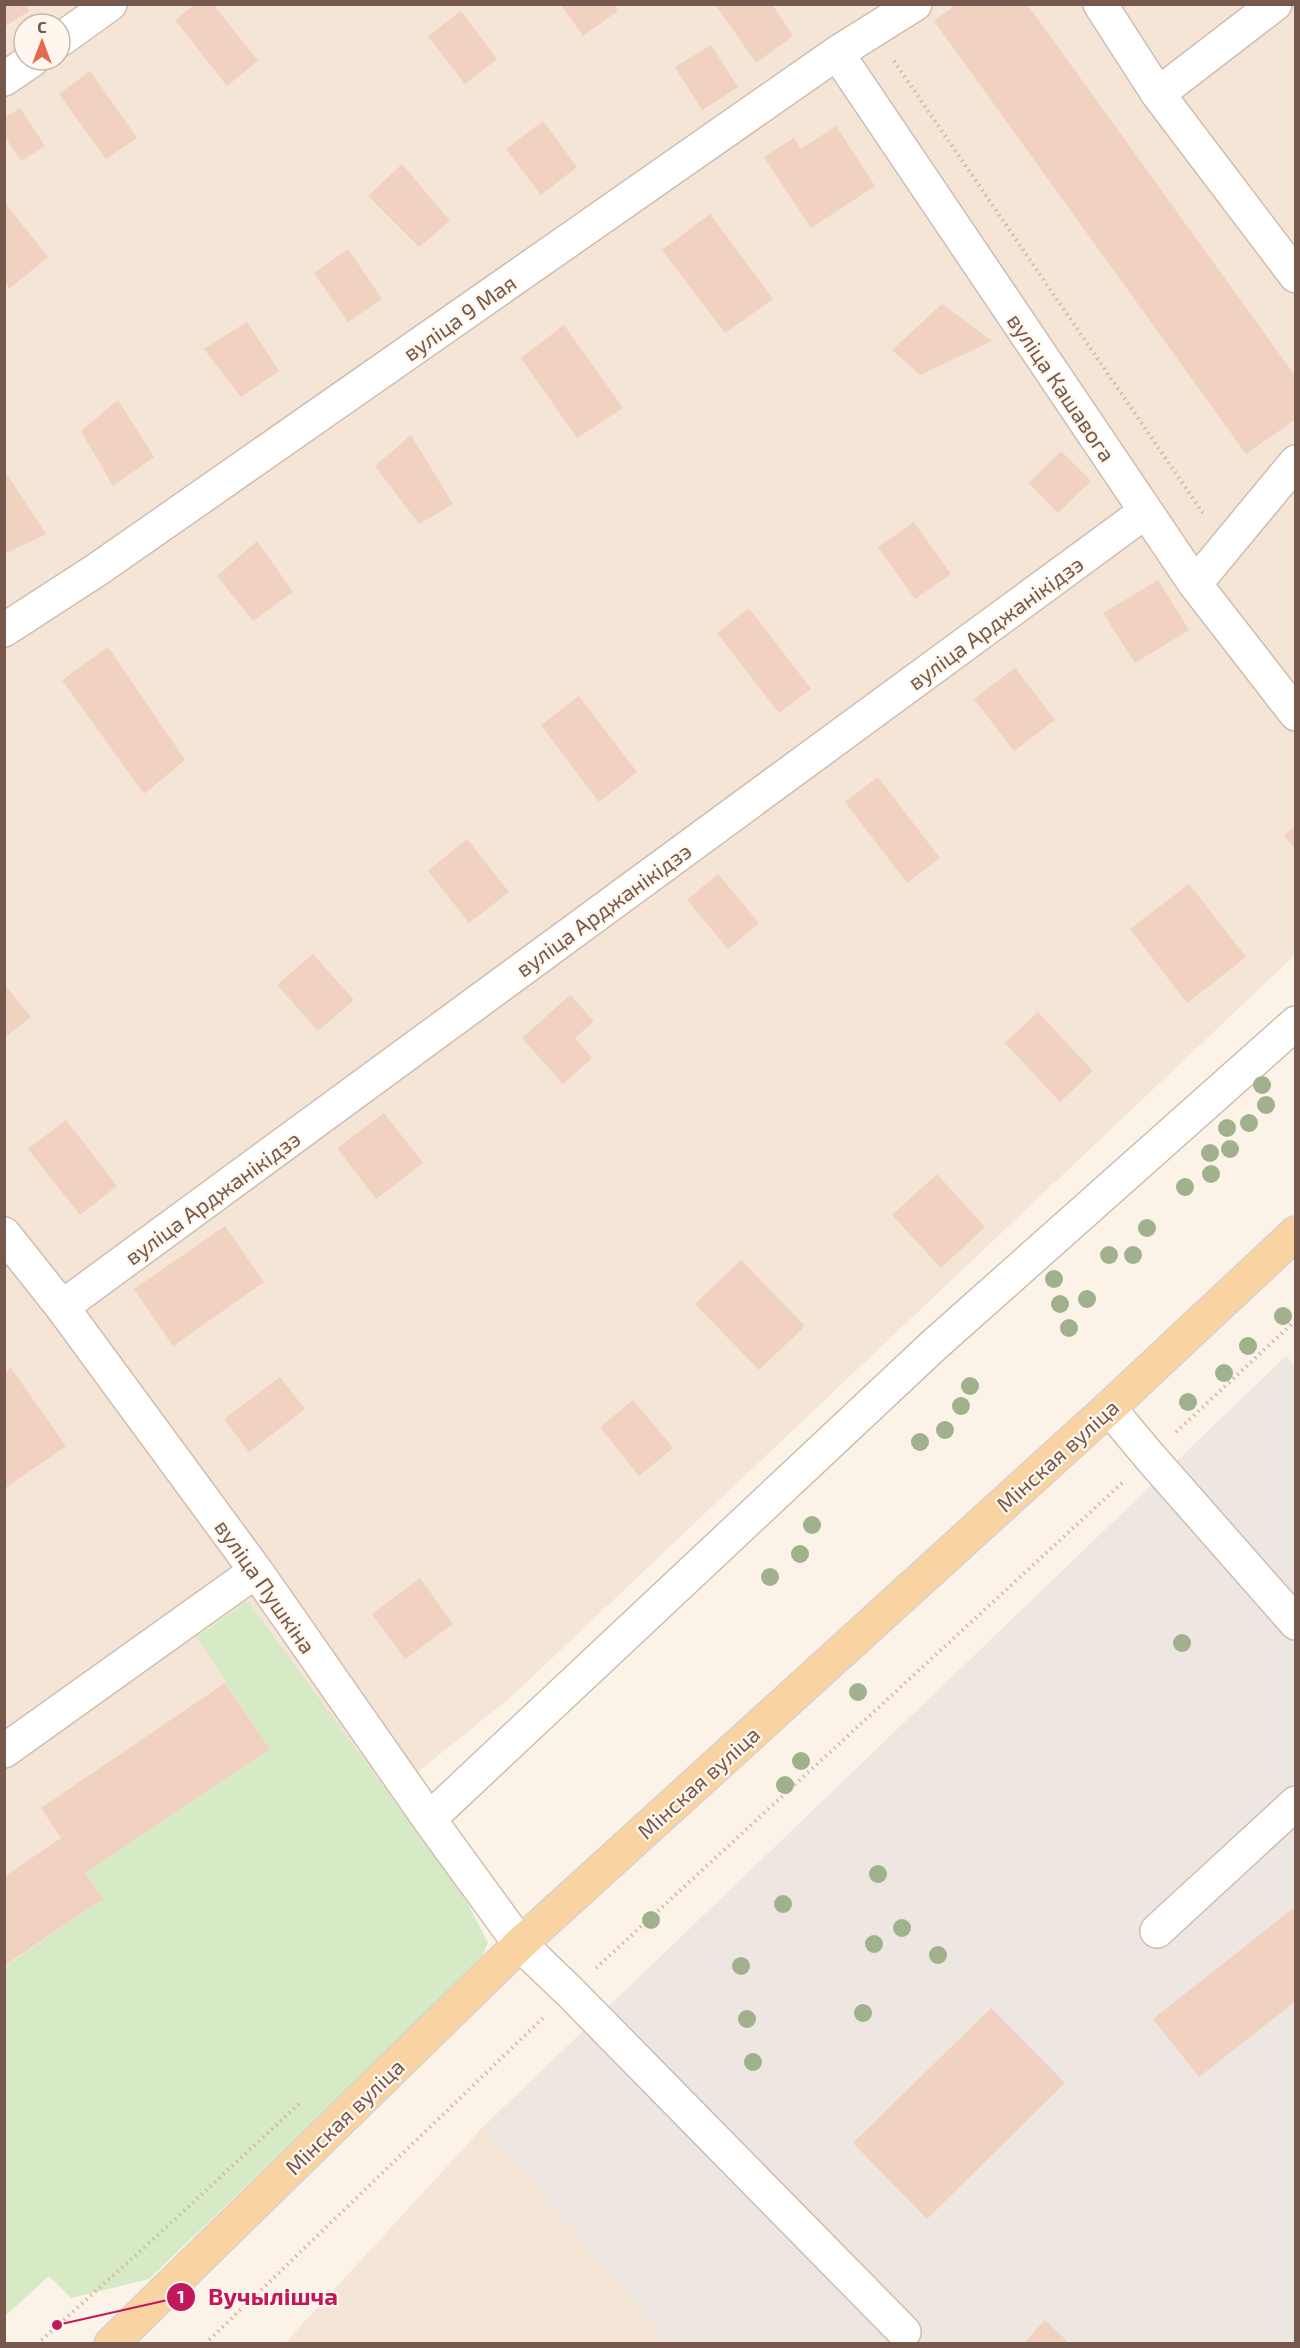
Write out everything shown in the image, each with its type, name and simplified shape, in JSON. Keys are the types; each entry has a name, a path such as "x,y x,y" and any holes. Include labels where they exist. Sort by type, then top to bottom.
{"main road":[{"name":"Мінская вуліца","path":"111,2343 520,1944 1109,1408 1296,1233"}],"street":[{"path":"72,31 110,4"},
{"name":"вуліца 9 Мая","path":"4,630 98,569 837,53 915,4"},
{"path":"1100,4 1158,94 1296,276"},
{"path":"1158,94 1275,4"},
{"name":"вуліца Кашавога","path":"837,53 1145,512 1195,584 1296,714"},
{"path":"1195,584 1296,462"},
{"name":"вуліца Арджанікідзэ","path":"62,1307 1145,512"},
{"path":"429,1819 933,1346 1296,1023"},
{"name":"вуліца Пушкіна","path":"4,1234 15,1271 62,1307 256,1571 429,1819 520,1944 904,2332"},
{"path":"1109,1408 1296,1623"},
{"path":"4,1751 256,1571"},
{"path":"1157,1931 1296,1803"}],"path":[{"path":"873,31 1226,546"},
{"path":"205,2343 570,1992 1296,1320"},
{"path":"37,2343 158,2235 307,2096"}],"shaded area":[{"path":"5,5 1295,5 1295,955 512,1696 5,2105"},
{"path":"1286,1356 1296,1367 1295,2343 669,2343 484,2126"},
{"path":"484,2126 669,2343 285,2343"}],"green space":[{"path":"248,1601 465,1898 488,1943 479,1963 149,2279 71,2298 49,2276 5,2316 5,1967 103,1899 85,1873 269,1749 197,1637"}],"building":[{"path":"4,4 25,4 29,11 12,12 12,22 4,27"},
{"path":"195,4 213,4 258,61 227,86 175,20"},
{"path":"560,4 613,4 618,11 583,36"},
{"path":"715,4 772,4 793,36 756,63"},
{"path":"957,4 1027,4 1296,377 1296,419 1246,454 934,21"},
{"path":"461,11 497,59 465,84 428,36"},
{"path":"711,45 738,87 702,110 675,67"},
{"path":"90,71 137,138 106,159 59,94"},
{"path":"20,108 45,146 21,161 4,135 4,118"},
{"path":"543,121 577,167 541,195 506,149"},
{"path":"836,126 875,186 811,228 764,157 794,138 801,149"},
{"path":"402,164 450,221 419,247 368,196"},
{"path":"5,203 48,257 9,289 5,282"},
{"path":"710,214 773,299 725,333 662,250"},
{"path":"348,249 382,299 348,322 314,273"},
{"path":"942,304 992,341 920,375 892,350"},
{"path":"247,322 279,371 241,397 204,349"},
{"path":"564,325 623,408 577,438 521,358"},
{"path":"118,400 154,457 113,486 81,431"},
{"path":"411,435 453,504 419,524 375,466"},
{"path":"1061,451 1091,481 1058,513 1029,483"},
{"path":"4,470 46,534 4,554"},
{"path":"914,522 951,574 915,599 878,547"},
{"path":"257,541 293,592 253,621 217,576"},
{"path":"1158,580 1189,630 1135,663 1103,613"},
{"path":"749,608 811,689 779,713 717,633"},
{"path":"108,647 185,760 144,794 62,680"},
{"path":"1015,668 1055,720 1014,751 974,699"},
{"path":"579,696 637,772 599,802 541,725"},
{"path":"878,777 940,858 907,883 845,802"},
{"path":"1296,826 1296,850 1284,835"},
{"path":"467,839 509,892 469,923 428,871"},
{"path":"718,874 759,923 728,949 687,900"},
{"path":"1189,884 1246,957 1187,1003 1130,929"},
{"path":"313,954 354,1000 318,1031 277,985"},
{"path":"4,984 31,1017 4,1038"},
{"path":"570,995 594,1021 575,1038 592,1058 563,1084 522,1038"},
{"path":"1038,1012 1093,1071 1060,1102 1005,1043"},
{"path":"384,1113 423,1163 376,1199 337,1148"},
{"path":"66,1120 117,1186 80,1215 28,1149"},
{"path":"937,1174 985,1227 941,1268 892,1215"},
{"path":"225,1226 264,1282 173,1346 134,1289"},
{"path":"741,1260 805,1326 759,1370 695,1304"},
{"path":"11,1368 66,1446 4,1489 4,1373"},
{"path":"280,1377 305,1409 249,1452 224,1419"},
{"path":"633,1400 673,1448 639,1476 600,1427"},
{"path":"420,1578 453,1624 405,1659 372,1614"},
{"path":"225,1683 270,1749 85,1873 103,1899 4,1966 4,1877 61,1838 41,1808"},
{"path":"1296,1906 1296,2001 1199,2077 1153,2019"},
{"path":"991,2008 1065,2083 927,2219 853,2143"},
{"path":"1045,2320 1070,2344 1023,2344"}],"place":[{"name":"Вучылішча","path":"57,2325"}]}
